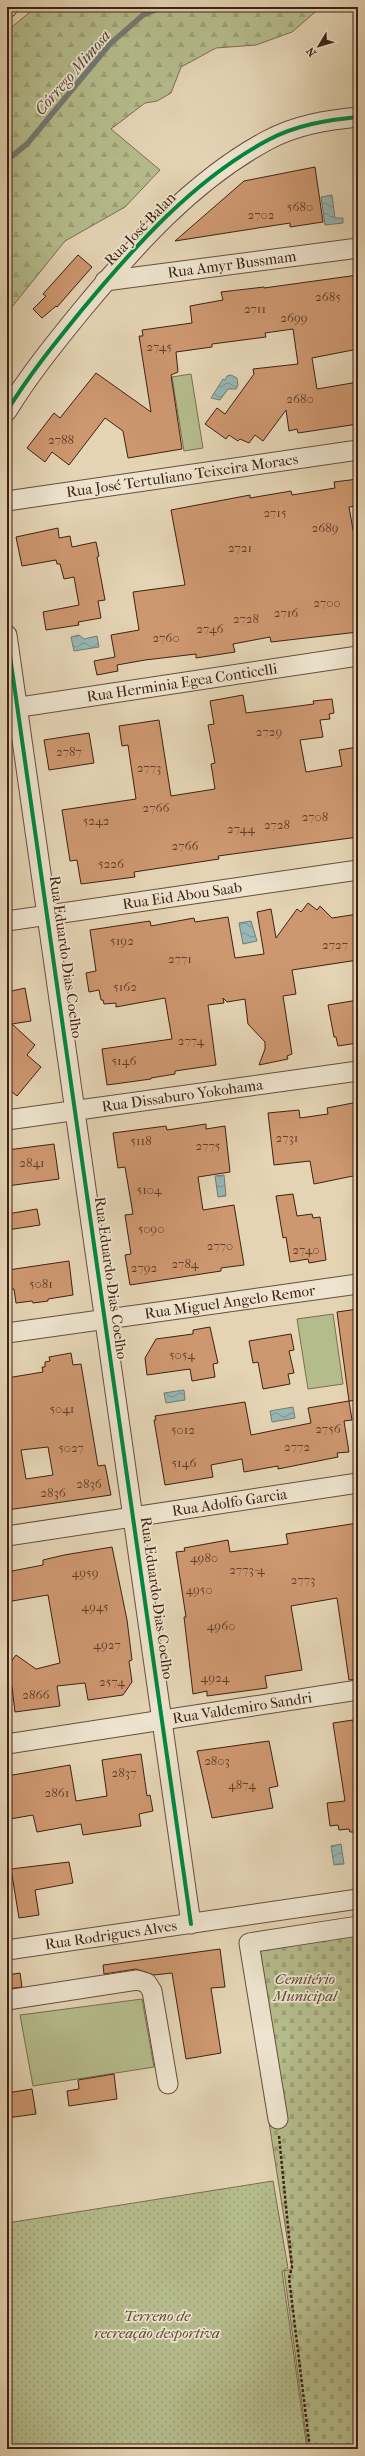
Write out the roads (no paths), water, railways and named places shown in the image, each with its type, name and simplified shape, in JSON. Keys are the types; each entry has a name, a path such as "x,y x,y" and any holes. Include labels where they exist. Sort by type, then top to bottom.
{"street":[{"name":"Rua José Balan","path":"7,411 29,376 105,281 186,198 232,163 268,140 294,128 326,120 358,117"},
{"name":"Rua Amyr Bussmam","path":"105,281 358,248"},
{"name":"Rua José Tertuliano Teixeira Moraes","path":"7,501 358,450"},
{"name":"Rua Eduardo Dias Coelho","path":"7,635 12,708 48,915 191,1924"},
{"name":"Rua Herminia Egea Conticelli","path":"12,708 358,656"},
{"name":"Rua Eid Abou Saab","path":"7,921 358,870"},
{"name":"Rua Dissaburo Yokohama","path":"7,1120 358,1071"},
{"name":"Rua Miguel Angelo Remor","path":"7,1333 358,1284"},
{"name":"Rua Adolfo Garcia","path":"7,1536 358,1483"},
{"name":"Rua Valdemiro Sandri","path":"7,1744 358,1690"},
{"name":"Rua Rodrigues Alves","path":"7,1950 358,1899"},
{"path":"278,2119 249,1943 358,1926"},
{"path":"7,2000 138,1980 147,1983 152,1991 168,2084"}],"water":[{"path":"332,195 335,218 343,218 343,223 325,225 321,197"},
{"path":"231,375 237,378 238,385 236,389 228,389 220,400 211,398 223,379 225,380 227,376"},
{"path":"79,635 84,639 97,636 99,647 74,651 71,637"},
{"path":"251,921 257,941 243,944 239,923"},
{"path":"224,1175 226,1196 218,1197 215,1176"},
{"path":"184,1390 185,1400 166,1403 164,1393"},
{"path":"293,1407 295,1418 272,1422 270,1411"},
{"path":"341,1844 344,1864 334,1865 331,1846"}],"waterway":[{"name":"Córrego Mimosa","path":"7,160 27,144 110,44 143,15 162,7"}],"park label":[{"name":"Cemitério Municipal","path":"305,1988"},
{"name":"Terreno de recreação desportiva","path":"157,2324"}]}
